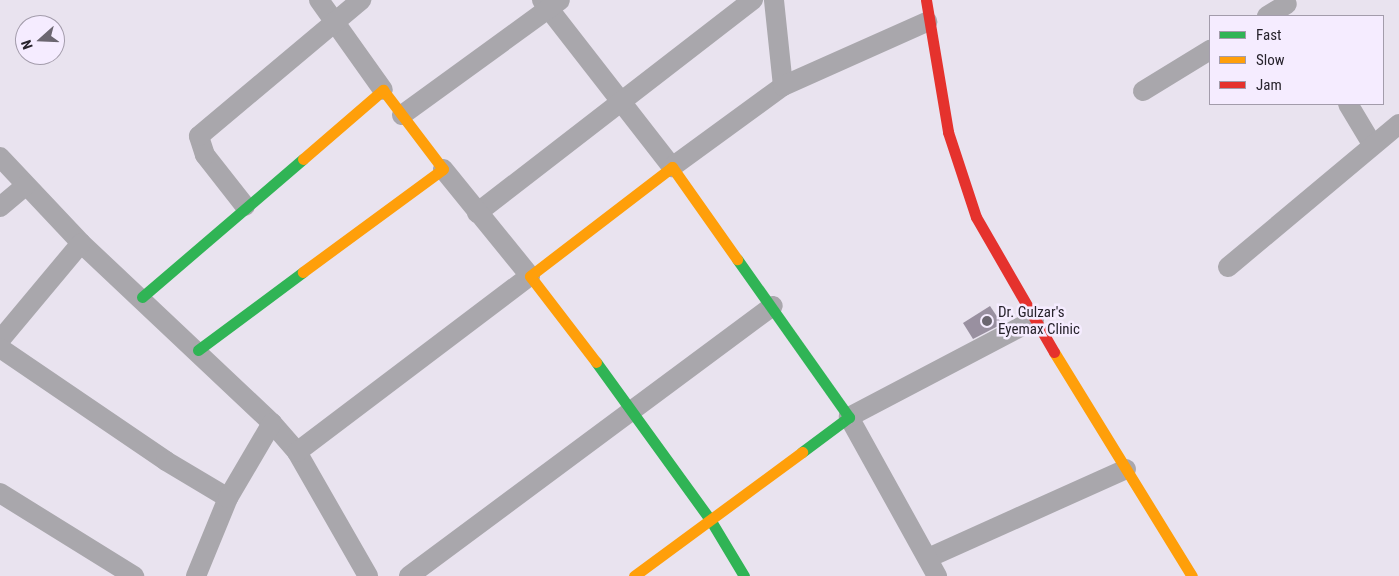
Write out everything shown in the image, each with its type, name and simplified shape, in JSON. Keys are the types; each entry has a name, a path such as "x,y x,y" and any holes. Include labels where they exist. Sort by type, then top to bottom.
{"street":[{"path":"319,0 442,169 477,214 530,276 634,411 711,520 744,576"},
{"path":"245,206 205,155 199,136 334,20 361,0"},
{"path":"477,214 620,100 753,0"},
{"path":"774,0 784,86"},
{"path":"926,0 927,22 948,132 976,217 1034,320 1192,576"},
{"path":"402,115 550,3 773,306 849,417 933,567 1126,469"},
{"path":"1269,15 1288,7"},
{"path":"297,452 672,167 784,86 927,22"},
{"path":"1142,90 1209,51"},
{"path":"142,297 245,206 383,90"},
{"path":"1349,105 1372,144"},
{"path":"1228,267 1372,144 1399,124"},
{"path":"0,157 25,186 81,243 142,297 272,422 297,452 368,576"},
{"path":"198,350 442,169"},
{"path":"0,207 25,186"},
{"path":"0,340 81,243"},
{"path":"410,576 773,306"},
{"path":"634,576 849,417 1034,320"},
{"path":"0,348 142,446 228,498"},
{"path":"196,576 228,498 272,422"},
{"path":"0,493 134,576"}],"building":[{"path":"990,306 1002,324 973,339 963,323"}],"traffic: fast":[{"path":"142,297 303,159"},
{"path":"737,259 849,417 802,452"},
{"path":"198,350 303,272"},
{"path":"596,362 711,521 744,576"}],"traffic: slow":[{"path":"303,159 383,90 443,169 303,272"},
{"path":"596,362 530,276 672,167 737,259"},
{"path":"1054,352 1192,576"},
{"path":"634,576 802,452"}],"traffic: jam":[{"path":"926,0 948,132 976,217 1054,352"}],"place":[{"name":"Dr. Gulzar's Eyemax Clinic","path":"987,321"}]}
